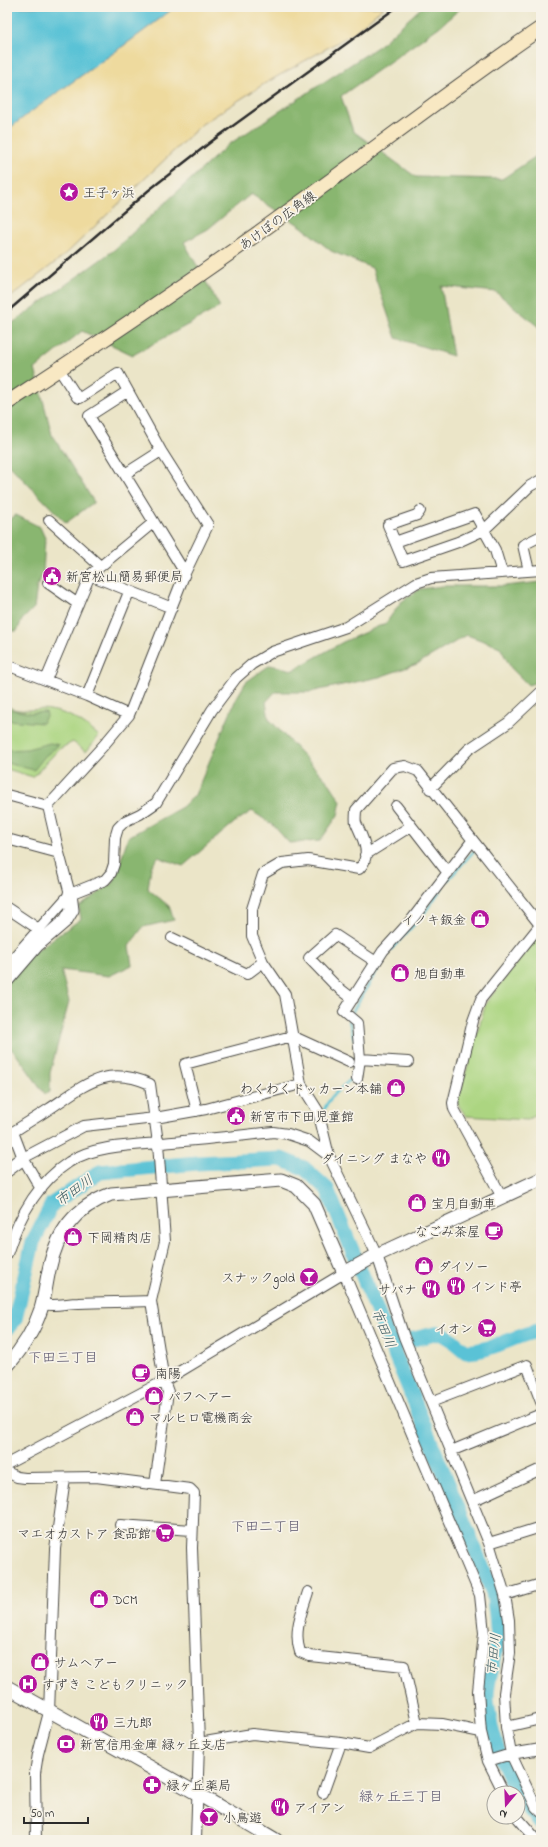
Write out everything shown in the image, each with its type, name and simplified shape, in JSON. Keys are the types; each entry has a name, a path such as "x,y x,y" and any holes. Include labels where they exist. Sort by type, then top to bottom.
{"main road":[{"name":"あけぼの広角線","path":"7,403 114,334 210,268 492,62 541,28"}],"street":[{"path":"48,806 129,715 185,574 208,525 161,451 118,373 80,398 76,397 59,369"},
{"path":"128,391 89,416 185,574"},
{"path":"124,474 161,451"},
{"path":"420,511 417,515 388,525 403,561 458,542 484,530 530,486 541,480"},
{"path":"395,542 475,514 495,550 502,573"},
{"path":"48,520 100,566"},
{"path":"46,680 90,575 154,522"},
{"path":"530,571 523,545 541,536"},
{"path":"7,965 40,930 70,894 105,880 111,874 114,864 115,838 118,828 125,821 140,814 156,803 212,710 236,678 252,664 272,652 346,627 416,583 431,578 541,570"},
{"path":"90,575 129,592 172,608"},
{"path":"48,584 78,604"},
{"path":"87,696 129,592"},
{"path":"7,665 87,696 129,715"},
{"path":"430,789 469,749 508,723 541,692"},
{"path":"502,1197 454,1109 453,1103 473,1021 481,999 540,925 430,789 418,771 405,766 393,768 356,810 356,822 363,835 366,850 364,865 360,869 308,860 282,862 263,874 252,909 252,936 263,962 285,994 301,1084 318,1111 329,1156 374,1257 406,1341 489,1543 505,1595 509,1620 510,1653 504,1693 506,1727 511,1754 537,1794 536,1807 541,1812"},
{"path":"7,795 48,806"},
{"path":"7,980 37,945 66,920 72,910 70,894 48,806"},
{"path":"396,806 448,873"},
{"path":"365,855 411,826"},
{"path":"7,839 59,853"},
{"path":"357,1079 360,1059 357,1023 344,1012 384,950 413,918 472,841"},
{"path":"7,908 40,930"},
{"path":"353,998 335,985 310,958 335,935 376,962"},
{"path":"172,938 247,974 263,962"},
{"path":"197,1111 185,1064 292,1036 348,1062"},
{"path":"360,1059 408,1062"},
{"path":"41,1189 23,1158 13,1132 76,1089 94,1080 119,1076 136,1078 150,1084 158,1143 165,1242 151,1301 164,1381 168,1392 155,1484"},
{"path":"7,1170 23,1158 84,1126 155,1118 197,1111 301,1084"},
{"path":"7,1254 21,1217 41,1189 69,1162 84,1155 104,1149 273,1132 288,1134 309,1141 329,1156"},
{"path":"7,1464 164,1381 344,1273 374,1257 541,1179"},
{"path":"7,1366 24,1345 34,1328 42,1304 54,1247 64,1230 81,1209 97,1199 111,1194 281,1180 296,1186 314,1204 480,1596 484,1633 478,1691 481,1732 488,1761 500,1785"},
{"path":"42,1304 55,1307 78,1303 104,1304 151,1301"},
{"path":"432,1402 527,1365 540,1398"},
{"path":"451,1451 541,1414"},
{"path":"472,1500 541,1469"},
{"path":"7,1472 17,1477 25,1478 96,1477 190,1489 194,1494 192,1530 199,1743 196,1840"},
{"path":"36,1840 35,1773 38,1754 49,1712 55,1549 64,1478"},
{"path":"120,1526 192,1530"},
{"path":"489,1543 541,1527"},
{"path":"505,1595 541,1584"},
{"path":"308,1592 298,1625 296,1641 300,1652 310,1656 404,1666 417,1723"},
{"path":"7,1687 49,1712 198,1794 276,1840"},
{"path":"506,1727 541,1719"},
{"path":"199,1743 252,1734 342,1743 370,1748 417,1723 442,1724 481,1732"},
{"path":"323,1793 342,1743"},
{"path":"488,1761 511,1754 541,1750"},
{"path":"524,1825 537,1840"}],"green space":[{"path":"422,7 462,7 439,27 341,96 353,131 416,177 502,179 541,153 541,329 496,292 441,286 453,356 396,338 372,268 331,251 302,227 251,194 208,229 184,242 220,307 133,355 82,331 35,369 52,435 94,502 66,523 7,463 7,327 114,250 228,145 379,46"},
{"path":"16,515 40,527 45,538 43,574 37,586 34,608 22,620 17,631 7,631 7,521"},
{"path":"541,582 541,681 528,685 511,668 500,647 467,635 417,664 379,677 310,692 275,692 266,702 269,719 330,784 341,801 338,815 320,841 289,843 273,825 252,811 235,822 183,866 158,857 151,867 148,889 169,906 174,920 143,927 129,946 132,965 109,976 61,970 69,1002 50,1073 50,1092 45,1094 16,1054 9,1047 7,1051 7,971 81,919 79,907 114,882 128,837 182,807 195,795 236,699 246,682 270,665 293,670 343,642 386,623 401,602 420,589 442,586 504,586"},
{"path":"7,705 16,710 45,709 57,711 82,723 99,736 86,752 73,742 59,749 33,777 7,769"},
{"path":"7,709 30,713 46,712 47,715 42,723 7,720"},
{"path":"50,743 59,745 45,756 34,770 7,763 7,750 27,749"},
{"path":"541,931 541,1111 527,1120 466,1116 457,1103 486,1003"}],"sand":[{"name":"王子ヶ浜","path":"175,7 384,7 352,34 264,84 202,124 66,254 7,300 7,130"}],"water":[{"path":"7,7 175,7 7,130"}],"waterway":[{"path":"448,880 474,851"},
{"path":"351,1014 387,954 423,915 442,888"},
{"path":"349,1021 354,1039"},
{"path":"323,1112 331,1097 352,1078 353,1074"},
{"name":"市田川","path":"7,1329 15,1319 33,1242 52,1204 100,1172 197,1163 281,1159 304,1168 327,1189 493,1593 496,1616 497,1646 487,1692 492,1732 504,1766 520,1797 541,1823"},
{"path":"392,1344 439,1333 448,1337 466,1352 485,1349 522,1335 541,1330"}],"railway":[{"path":"7,312 149,190 212,141 397,7"}],"place":[{"name":"王子ヶ浜","path":"69,192"},
{"name":"新宮松山簡易郵便局","path":"52,576"},
{"name":"イノキ鈑金","path":"480,919"},
{"name":"旭自動車","path":"400,973"},
{"name":"わくわくドッカーン本舗","path":"396,1088"},
{"name":"新宮市下田児童館","path":"236,1116"},
{"name":"ダイニング まなや","path":"441,1158"},
{"name":"宝月自動車","path":"417,1203"},
{"name":"なごみ茶屋","path":"494,1231"},
{"name":"下岡精肉店","path":"73,1237"},
{"name":"ダイソー","path":"424,1266"},
{"name":"スナックgold","path":"309,1277"},
{"name":"インド亭","path":"456,1286"},
{"name":"サパナ","path":"431,1289"},
{"name":"イオン","path":"487,1328"},
{"name":"南陽","path":"141,1373"},
{"name":"パフヘアー","path":"154,1396"},
{"name":"マルヒロ電機商会","path":"135,1417"},
{"name":"マエオカストア 食品館","path":"165,1533"},
{"name":"DCM","path":"99,1599"},
{"name":"サムヘアー","path":"40,1662"},
{"name":"すずき こどもクリニック","path":"28,1684"},
{"name":"三九郎","path":"99,1722"},
{"name":"新宮信用金庫 緑ヶ丘支店","path":"66,1744"},
{"name":"緑ヶ丘薬局","path":"152,1785"},
{"name":"アイアン","path":"280,1807"},
{"name":"小鳥遊","path":"209,1817"}],"district":[{"name":"下田三丁目","path":"63,1357"},
{"name":"下田二丁目","path":"266,1526"},
{"name":"緑ヶ丘三丁目","path":"401,1796"}]}
